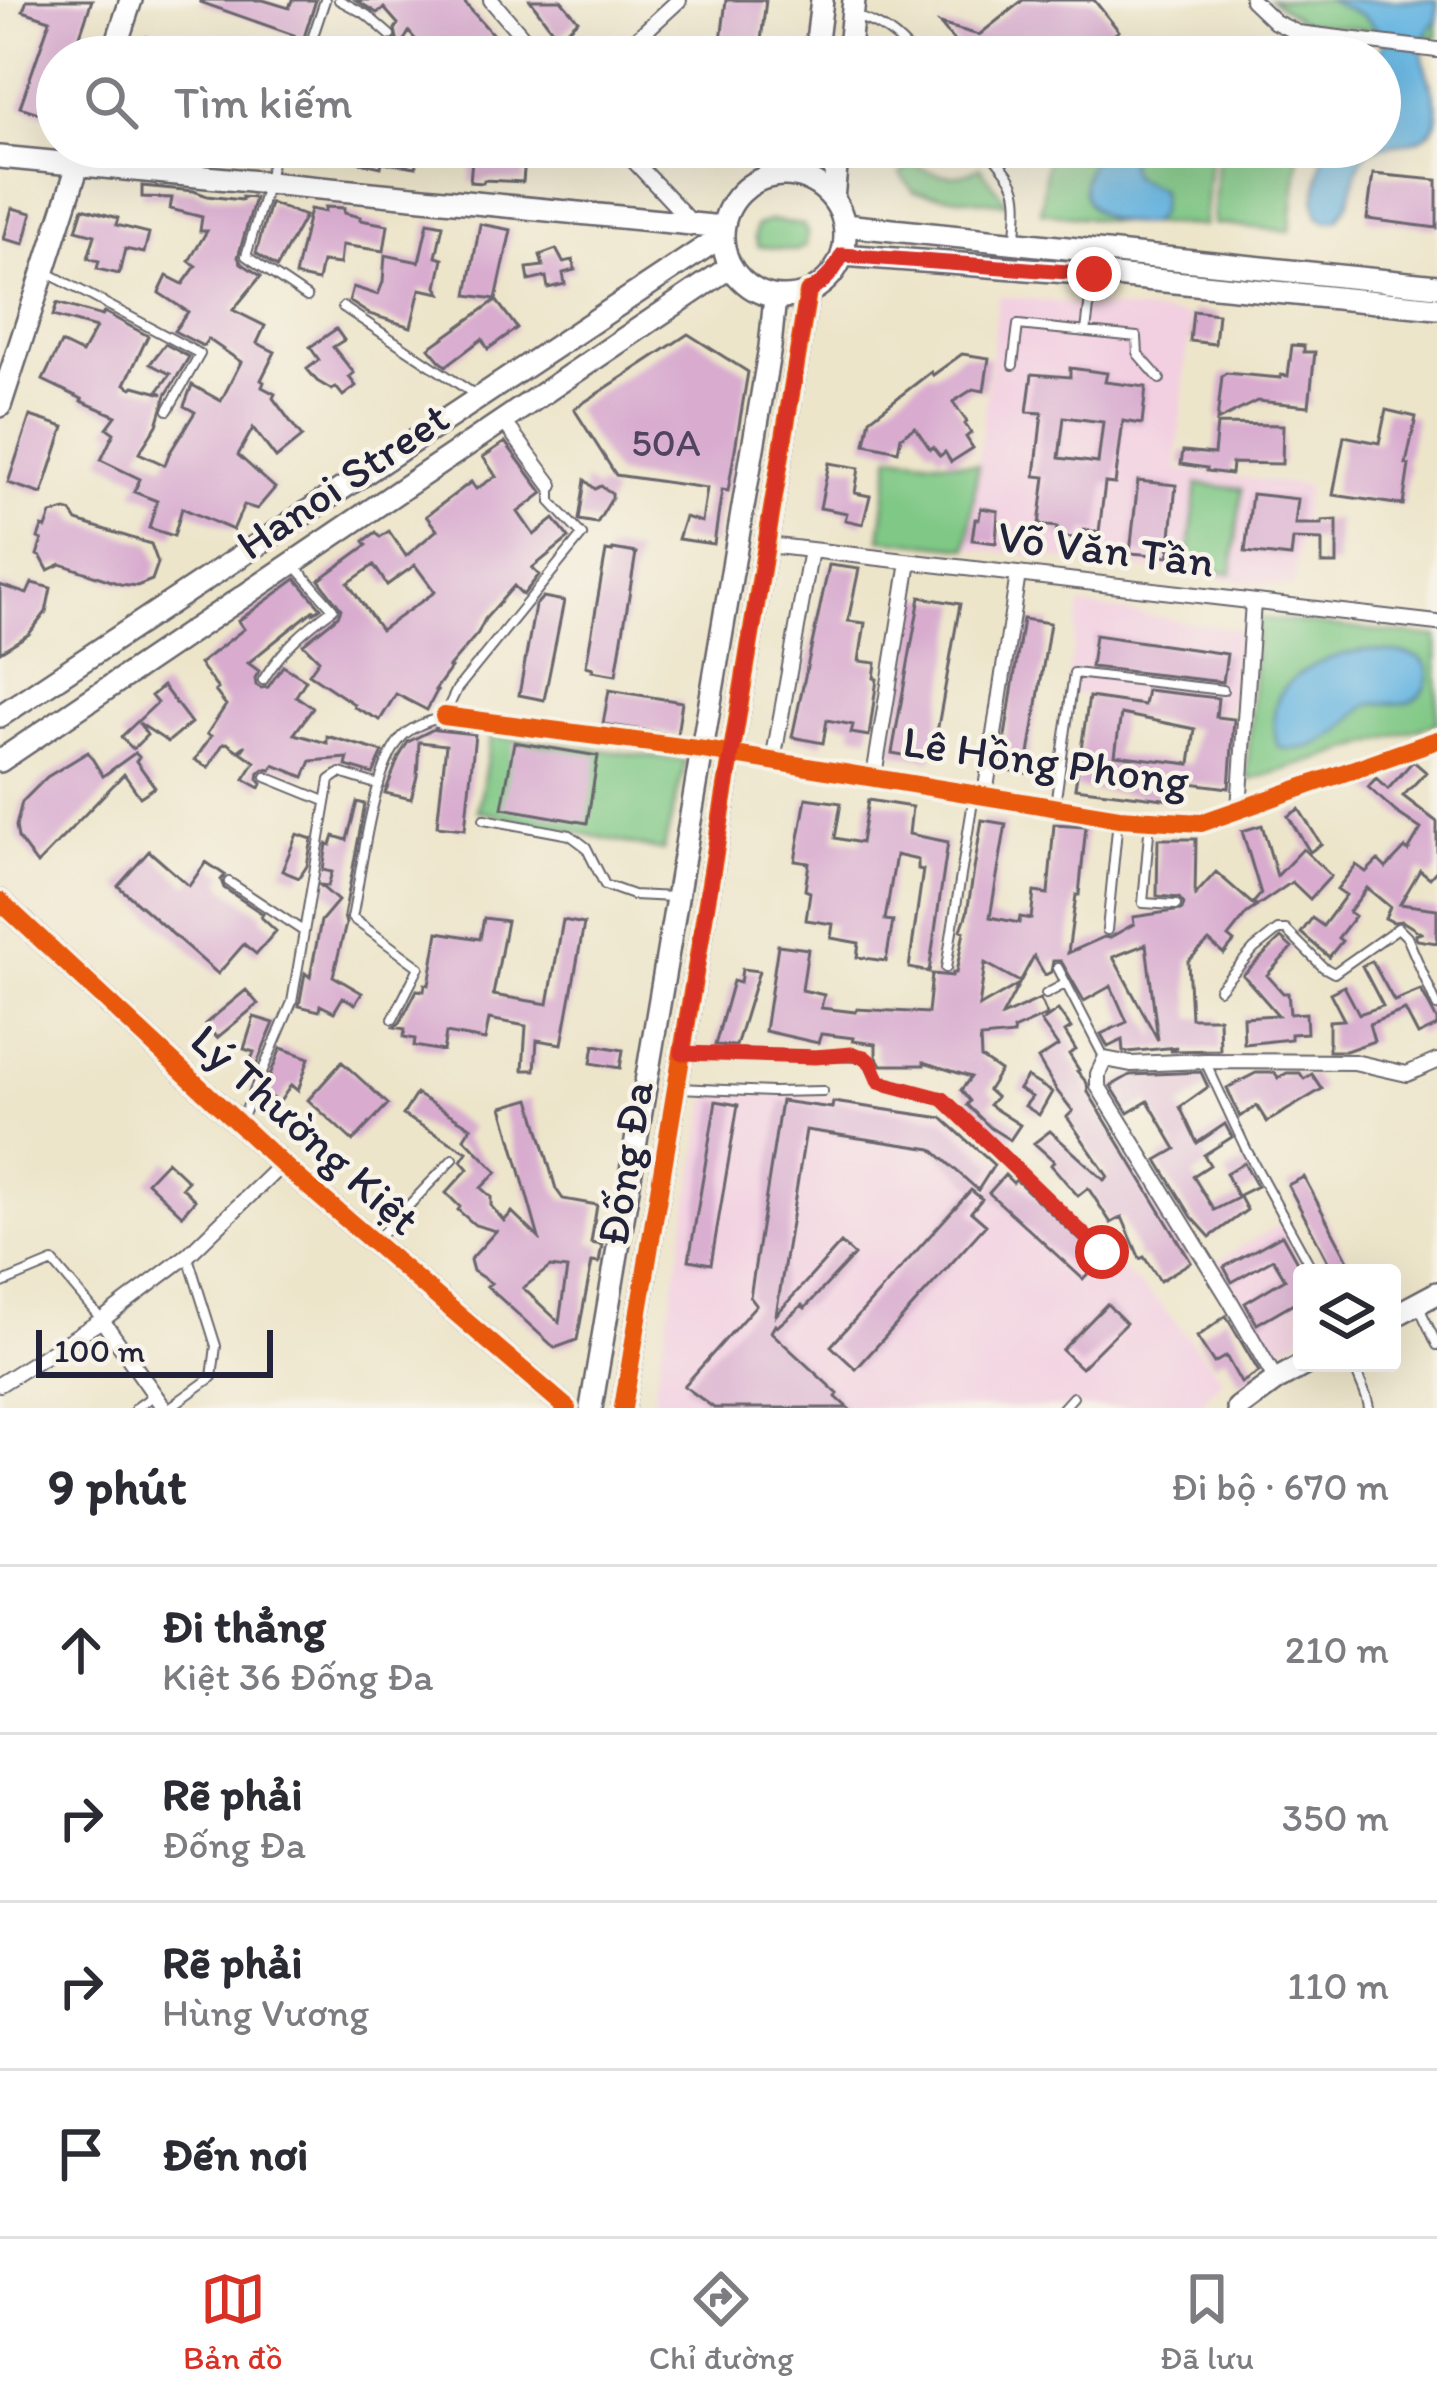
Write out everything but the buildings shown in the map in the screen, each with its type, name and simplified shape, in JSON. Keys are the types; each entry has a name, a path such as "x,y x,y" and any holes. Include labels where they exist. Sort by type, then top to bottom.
{"main road":[{"path":"119,36 131,0"},
{"path":"817,36 821,6 853,8"},
{"path":"0,158 36,157"},
{"path":"0,406 77,168"},
{"path":"149,168 723,231"},
{"path":"794,175 796,168"},
{"path":"833,199 794,175 748,186 728,211 723,231 730,267 758,292 775,297 797,296 823,283 842,255 844,226 833,199 836,168"},
{"path":"844,226 1437,286"},
{"name":"Hanoi Street","path":"0,716 723,231"},
{"path":"842,255 1437,308"},
{"name":"Hanoi Street","path":"0,761 730,267"},
{"name":"Đống Đa","path":"623,1408 808,292"},
{"name":"Đống Đa","path":"591,1408 704,751 775,297"},
{"name":"Lý Thường Kiệt","path":"0,901 282,1164 567,1408"},
{"path":"1242,1406 1293,1370"}],"street":[{"path":"491,0 522,36"},
{"path":"640,36 680,0"},
{"path":"1252,0 1286,29 1311,36"},
{"path":"1401,46 1437,50"},
{"path":"640,168 692,224"},
{"path":"502,419 551,485"},
{"name":"Võ Văn Tần","path":"768,545 1437,623"},
{"path":"773,761 811,550"},
{"path":"874,776 910,562"},
{"path":"980,794 1018,574"},
{"path":"1239,809 1253,602"},
{"name":"Lê Hồng Phong","path":"444,716 874,776 1118,818 1201,823 1437,740"},
{"path":"1276,1380 1098,1086 1105,1059 1131,1064 1354,1062 1407,1074 1437,1061"},
{"path":"0,1384 102,1320 188,1255 282,1164"},
{"path":"102,1320 163,1404"}],"lane":[{"path":"313,36 325,0"},
{"path":"339,0 367,14 390,35"},
{"path":"853,8 898,36"},
{"path":"195,176 197,168"},
{"path":"270,168 246,256 307,297"},
{"path":"1004,168 1018,191 1015,243"},
{"path":"45,272 200,354 168,410"},
{"path":"1086,331 1094,274"},
{"path":"343,308 478,396"},
{"path":"1012,365 1018,325 1086,331 1137,338 1138,354 1160,379"},
{"path":"393,1019 419,967 352,918 379,785 404,733 444,716 457,689 582,535 551,502 551,485"},
{"path":"263,680 298,635 333,609 292,562"},
{"path":"1055,807 1075,673 1223,691"},
{"path":"239,1125 292,1002 330,780 340,773 379,785"},
{"path":"266,777 325,801"},
{"path":"946,968 980,794"},
{"path":"1107,930 1118,818"},
{"path":"484,819 570,835 586,847 605,885 633,895 678,898"},
{"path":"1150,821 1143,903 1176,905"},
{"path":"229,882 304,931"},
{"path":"1219,989 1278,930 1286,931 1334,973 1398,928 1407,937 1437,1006"},
{"path":"1058,968 1105,1059"},
{"path":"1046,994 1065,984"},
{"path":"682,1053 864,1057 879,1082 943,1099 1102,1252"},
{"path":"1205,1060 1247,1151 1309,1264"},
{"path":"677,1088 824,1091"},
{"path":"374,1242 453,1159"},
{"path":"136,1408 163,1404 212,1377 216,1346 188,1255"},
{"path":"0,1284 52,1262 102,1320"},
{"path":"1427,1298 1437,1345"},
{"path":"1356,1372 1369,1408"},
{"path":"1063,1408 1073,1396"}],"shaded area":[{"path":"999,296 1190,316 1176,469 1307,486 1293,587 967,548"},
{"path":"1080,605 1240,630 1229,713 1065,693"},
{"path":"709,1094 833,1095 945,1111 1158,1302 1223,1379 1197,1408 651,1408"},
{"path":"1281,1224 1303,1264 1293,1264 1293,1342 1267,1355 1215,1262"}],"green space":[{"path":"1271,0 1437,0 1437,38 1302,22"},
{"path":"907,168 946,175 981,168 1008,204 914,192 900,174"},
{"path":"1046,168 1209,168 1204,226 1113,222 1041,212"},
{"path":"1217,168 1298,168 1290,231 1213,224"},
{"path":"771,220 803,225 806,245 796,251 758,246 756,226"},
{"path":"891,455 978,465 967,548 880,539"},
{"path":"1197,484 1242,489 1232,573 1187,568"},
{"path":"1258,618 1437,637 1437,723 1251,780 1247,774"},
{"path":"491,736 686,761 663,851 478,811"}],"water":[{"path":"1327,0 1437,0 1437,20 1422,54 1437,115 1433,127 1418,140 1401,144 1401,36 1383,36 1366,18"},
{"path":"1088,168 1130,168 1132,176 1161,190 1159,213 1149,224 1100,214 1086,199"},
{"path":"1320,168 1358,168 1338,219 1327,221 1318,216 1315,201"},
{"path":"1366,650 1422,660 1429,675 1423,692 1409,702 1367,706 1318,744 1278,747 1275,711 1289,682 1320,663"}],"cycle path":[{"path":"623,1408 808,292"},
{"path":"444,716 704,750 1119,818 1201,823 1437,740"},
{"path":"0,901 282,1164 567,1408"}],"route":[{"path":"1094,274 842,255 835,270 808,292 682,1053 864,1057 879,1082 943,1099 1102,1252"}]}
